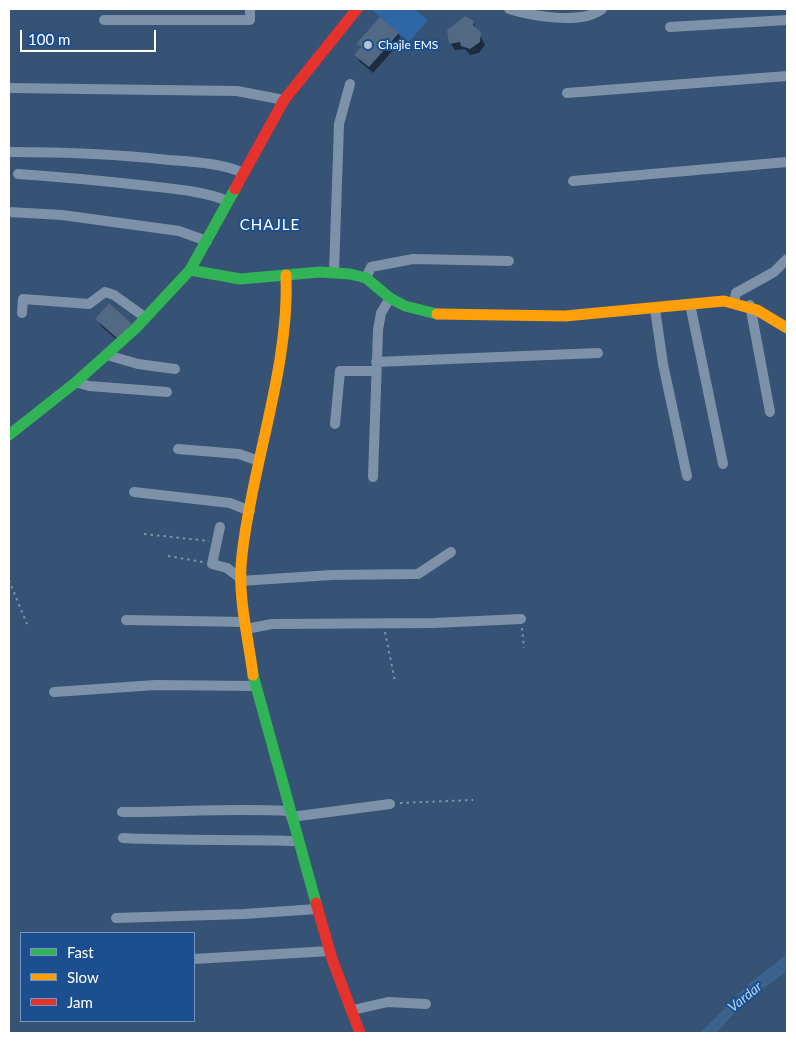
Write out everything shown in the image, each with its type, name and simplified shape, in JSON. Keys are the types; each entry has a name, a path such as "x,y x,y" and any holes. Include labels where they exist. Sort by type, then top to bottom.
{"street":[{"path":"104,20 250,20 250,9"},
{"path":"509,9 528,15 579,18 594,15 602,9"},
{"path":"9,435 107,355 146,318 190,270 284,100 350,12"},
{"path":"670,27 787,20"},
{"path":"567,93 787,76"},
{"path":"334,272 339,124 350,84"},
{"path":"9,88 237,91 284,100"},
{"path":"9,152 85,152 130,156 227,166 244,173"},
{"path":"573,181 787,162"},
{"path":"18,174 90,179 178,189 228,201"},
{"path":"9,212 62,215 160,228 194,235 207,241"},
{"path":"734,302 736,293 774,272 787,259"},
{"path":"366,278 371,268 405,260 509,261"},
{"path":"190,270 240,279 334,272 366,278 390,298 418,311 473,316 565,316 655,309 690,304 734,302 750,305 787,328"},
{"path":"286,275 287,296 284,331 250,511 240,579 254,686 330,951 360,1033"},
{"path":"22,313 23,299 89,304 105,292 114,295 146,318"},
{"path":"373,478 379,321 390,298"},
{"path":"690,304 723,464"},
{"path":"750,305 770,412"},
{"path":"655,309 663,364 688,476"},
{"path":"335,424 340,371 376,366 598,353"},
{"path":"107,355 138,364 175,369"},
{"path":"76,382 89,386 167,392"},
{"path":"178,449 239,454 259,461"},
{"path":"134,492 230,503 250,511"},
{"path":"220,527 212,564 227,568 240,579 418,574 452,552"},
{"path":"126,620 246,626 521,619"},
{"path":"54,692 156,685 254,686"},
{"path":"122,812 205,812 246,809 290,814 390,804"},
{"path":"123,838 180,841 247,839 298,841"},
{"path":"116,918 244,914 318,909"},
{"path":"195,958 330,951"},
{"path":"352,1010 388,1002 426,1004"}],"path":[{"path":"144,534 217,542"},
{"path":"168,556 212,564"},
{"path":"9,580 26,624"},
{"path":"521,619 524,648"},
{"path":"383,623 395,681"},
{"path":"390,804 473,800"}],"shaded area":[{"path":"371,9 414,9 428,20 409,42"}],"water":[{"name":"Vardar","path":"787,954 787,971 745,1002 716,1033 700,1033 751,982"}],"building":[{"path":"465,16 474,21 473,25 481,32 480,42 470,49 461,46 460,42 449,44 447,30"},
{"path":"380,17 399,33 369,67 354,55 361,47 356,44"},
{"path":"109,303 132,324 118,339 95,319"}],"traffic: fast":[{"path":"9,435 76,382 135,329 190,270 235,189"},
{"path":"190,270 240,279 320,272 350,274 366,278 390,298 405,306 437,314"},
{"path":"253,675 316,903"}],"traffic: slow":[{"path":"253,675 242,600 242,555 282,344 286,309 286,275"},
{"path":"437,314 565,316 724,301 757,310 787,328"}],"traffic: jam":[{"path":"235,189 284,100 357,9"},
{"path":"316,903 332,959 360,1033"}],"place":[{"name":"Chajle EMS","path":"368,45"}],"district":[{"name":"CHAJLE","path":"270,225"}]}
